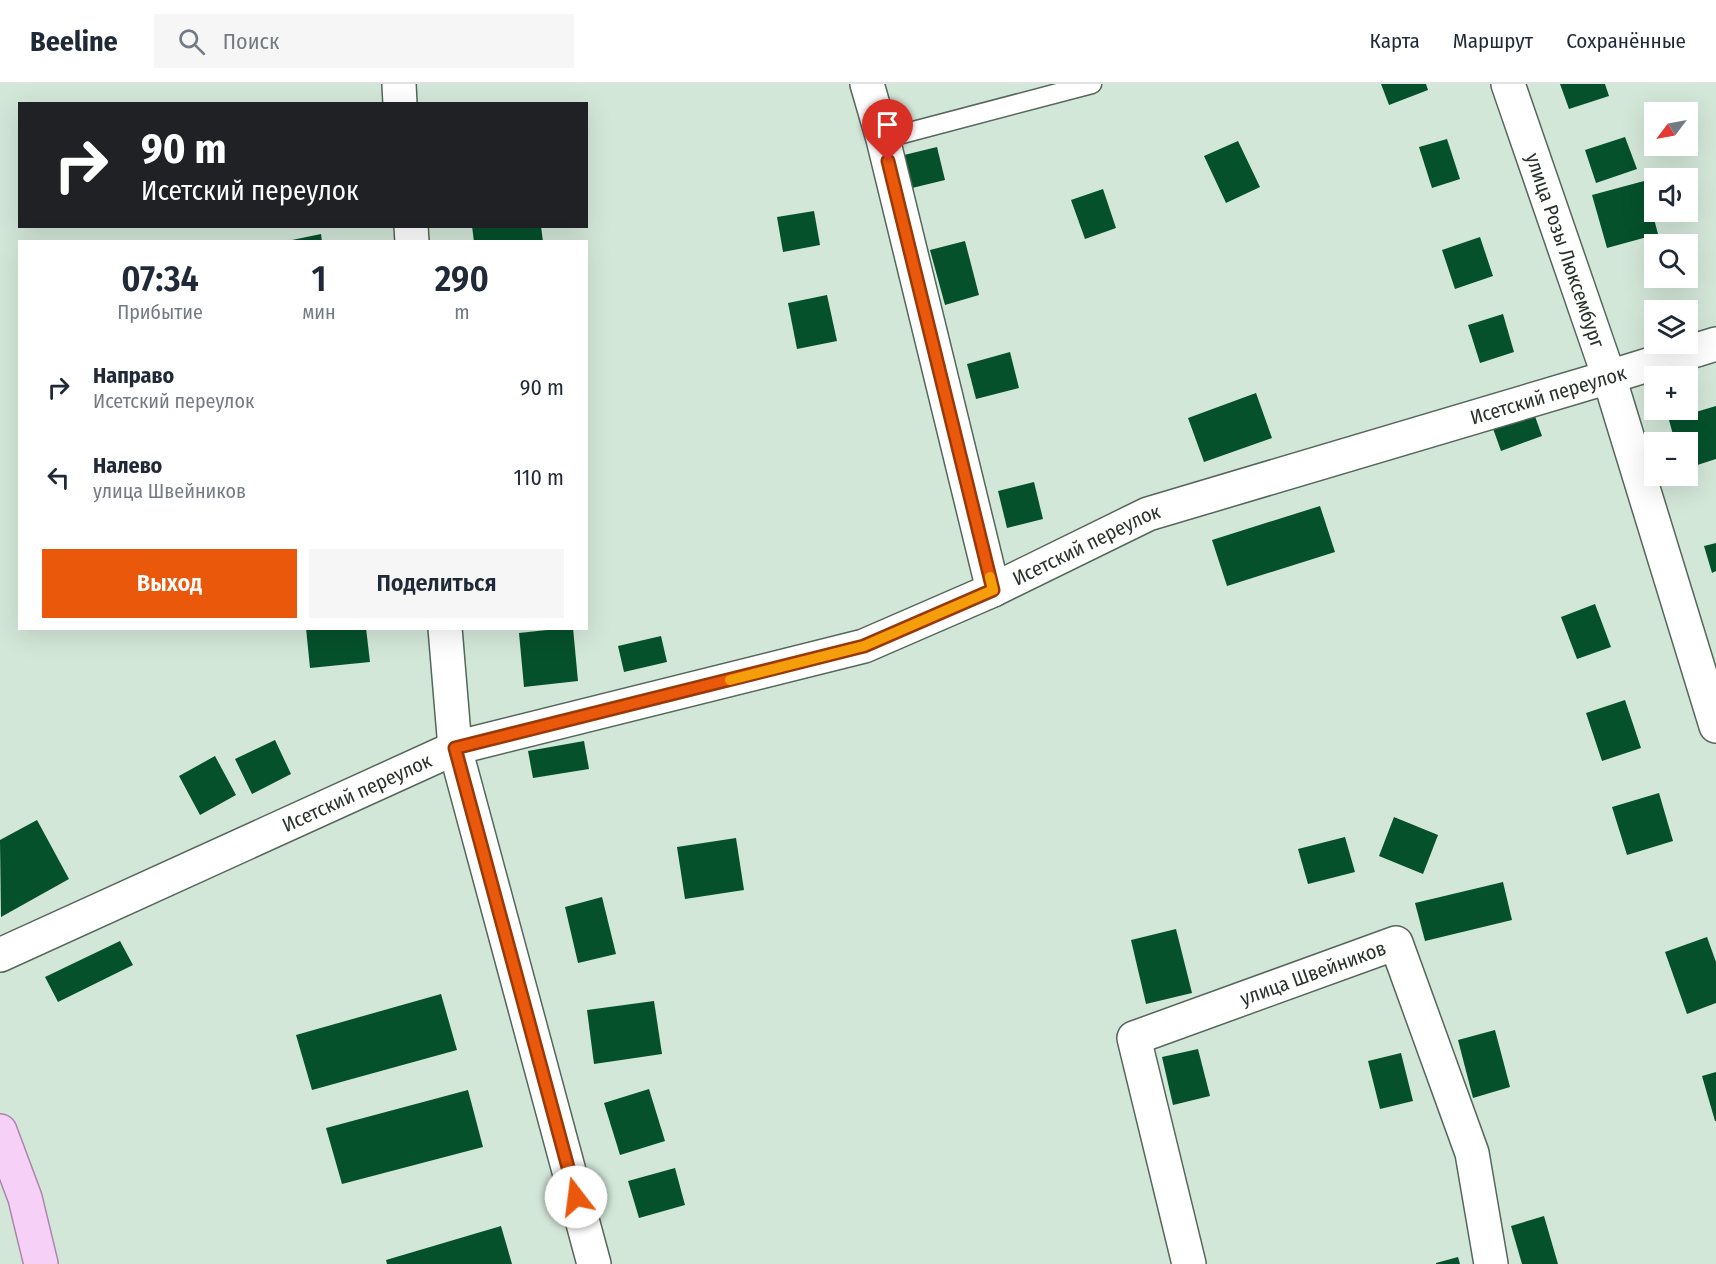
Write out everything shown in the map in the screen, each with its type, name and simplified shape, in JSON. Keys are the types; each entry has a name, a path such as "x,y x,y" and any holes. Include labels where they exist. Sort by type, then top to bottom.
{"main road":[{"path":"0,1131 25,1198 41,1264"}],"street":[{"path":"399,84 400,102"},
{"path":"867,84 883,139 993,590"},
{"name":"улица Розы Люксембург","path":"1508,84 1609,377 1716,726"},
{"name":"Исетский переулок","path":"0,954 455,748 864,646 993,590 1148,514 1716,344"},
{"path":"445,630 455,748 594,1264"},
{"name":"улица Швейников","path":"1189,1264 1134,1038 1396,943 1472,1153 1491,1264"}],"lane":[{"path":"883,139 1092,84"}],"building":[{"path":"1381,84 1426,84 1428,90 1389,105"},
{"path":"1560,84 1605,84 1609,96 1569,109"},
{"path":"1625,137 1637,169 1596,183 1585,150"},
{"path":"1447,139 1460,179 1432,188 1419,147"},
{"path":"1238,141 1260,187 1226,203 1204,156"},
{"path":"937,147 945,180 912,188 904,155"},
{"path":"1644,181 1644,222 1655,222 1658,234 1644,234 1644,238 1607,248 1592,195"},
{"path":"1103,189 1116,228 1085,239 1071,200"},
{"path":"814,211 820,245 783,252 777,217"},
{"path":"472,228 541,228 543,240 474,240"},
{"path":"321,234 322,240 292,240"},
{"path":"1480,237 1493,276 1455,289 1442,250"},
{"path":"965,241 979,295 945,305 930,250"},
{"path":"827,295 837,341 797,349 788,303"},
{"path":"1503,314 1514,352 1480,363 1468,325"},
{"path":"1010,352 1019,388 976,399 967,364"},
{"path":"1256,393 1272,438 1204,462 1188,418"},
{"path":"1531,405 1542,436 1501,451 1490,420"},
{"path":"1716,406 1716,459 1698,465 1698,432 1672,432 1669,420 1698,420 1698,411"},
{"path":"1034,482 1043,519 1007,528 998,491"},
{"path":"1320,506 1335,552 1227,586 1212,540"},
{"path":"1716,543 1716,571 1712,573 1704,546"},
{"path":"1595,604 1611,647 1577,659 1561,617"},
{"path":"306,630 366,630 370,662 310,668"},
{"path":"573,630 578,681 524,687 519,633"},
{"path":"661,636 667,662 624,672 618,646"},
{"path":"1625,700 1641,748 1602,761 1586,713"},
{"path":"275,740 291,774 252,794 235,759"},
{"path":"584,741 589,769 533,778 528,751"},
{"path":"215,756 236,795 200,815 179,776"},
{"path":"1659,793 1673,841 1627,855 1612,807"},
{"path":"1394,817 1438,835 1423,874 1379,856"},
{"path":"37,820 69,879 1,917 0,840"},
{"path":"1345,837 1355,872 1308,884 1298,849"},
{"path":"736,838 744,890 685,899 677,847"},
{"path":"1503,882 1512,920 1425,941 1415,903"},
{"path":"602,897 616,954 578,963 565,907"},
{"path":"1176,929 1192,993 1146,1004 1131,940"},
{"path":"1707,937 1716,962 1716,1003 1687,1014 1665,952"},
{"path":"120,941 133,965 58,1002 45,977"},
{"path":"441,994 457,1050 312,1090 296,1035"},
{"path":"654,1001 662,1054 594,1064 587,1010"},
{"path":"1495,1030 1510,1087 1473,1098 1458,1040"},
{"path":"1198,1049 1210,1096 1173,1105 1162,1057"},
{"path":"1401,1053 1413,1101 1380,1109 1368,1061"},
{"path":"1716,1072 1716,1121 1715,1121 1702,1076"},
{"path":"649,1089 665,1141 620,1155 604,1103"},
{"path":"468,1090 483,1147 342,1184 326,1128"},
{"path":"675,1168 685,1205 639,1218 628,1181"},
{"path":"1544,1216 1558,1264 1522,1264 1511,1226"},
{"path":"501,1226 512,1264 387,1264 386,1260"},
{"path":"1458,1257 1460,1264 1436,1264 1436,1263"}],"slow traffic":[{"path":"730,680 864,646 993,590 990,577"}],"route":[{"path":"576,1197 455,748 864,646 993,590 888,161"}]}
